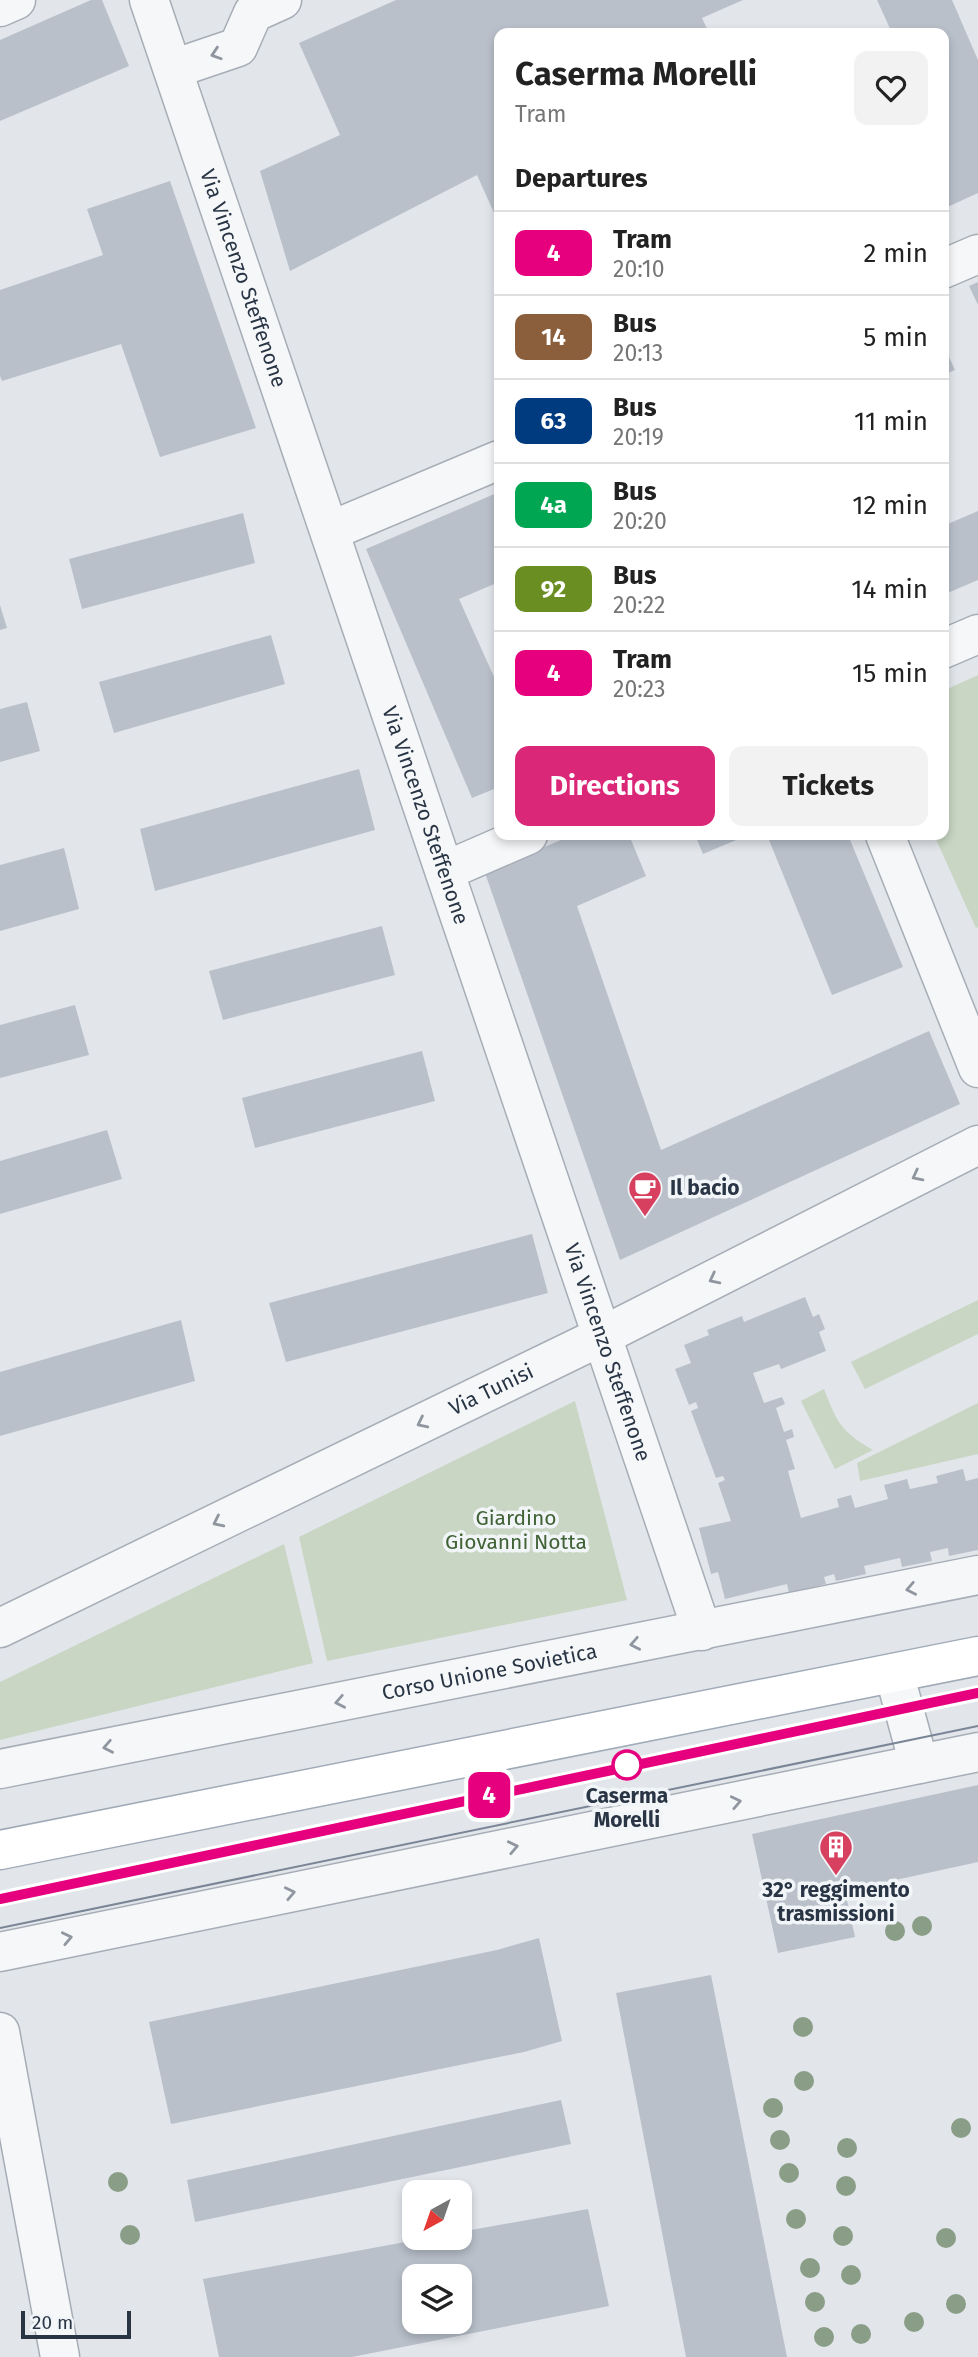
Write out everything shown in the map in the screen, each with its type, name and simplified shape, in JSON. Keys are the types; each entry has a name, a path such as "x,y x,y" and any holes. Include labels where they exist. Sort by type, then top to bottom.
{"main road":[{"path":"0,1850 978,1657"}],"street":[{"path":"0,7 16,0"},
{"name":"Via Vincenzo Steffenone","path":"149,0 702,1631"},
{"path":"173,69 238,47 253,13 282,0"},
{"path":"949,266 978,254"},
{"path":"330,531 494,462"},
{"path":"949,646 978,634"},
{"path":"445,872 517,840"},
{"path":"887,840 978,1068"},
{"name":"Via Tunisi","path":"0,1628 601,1336 978,1145"},
{"name":"Corso Unione Sovietica","path":"0,1769 978,1575"},
{"path":"894,1673 919,1764"},
{"path":"0,1952 978,1752"},
{"path":"0,2032 60,2357"}],"green space":[{"path":"978,675 976,928 936,840 949,840 949,688"},
{"path":"978,1300 978,1334 865,1389 851,1362"},
{"path":"824,1389 841,1425 873,1450 835,1469 801,1401"},
{"name":"Giardino Giovanni Notta","path":"575,1401 627,1600 327,1661 299,1537"},
{"path":"978,1403 978,1454 860,1481 857,1463"},
{"path":"284,1544 313,1663 0,1740 0,1682"}],"building":[{"path":"91,0 102,0 129,66 0,121 0,40"},
{"path":"396,0 743,0 702,18 707,28 494,28 494,213 477,175 290,271 260,171 340,135 299,43"},
{"path":"877,0 952,0 978,60 978,193 949,206 949,28 890,28"},
{"path":"170,181 256,428 160,457 121,344 2,381 0,290 103,255 87,209"},
{"path":"978,282 978,305 969,286"},
{"path":"949,357 955,370 949,372"},
{"path":"494,494 494,584 459,599 494,677 494,789 472,798 366,549"},
{"path":"978,511 978,580 949,592 949,523"},
{"path":"243,513 255,563 82,609 69,559"},
{"path":"0,605 7,628 0,630"},
{"path":"271,635 285,684 114,733 99,682"},
{"path":"27,702 40,751 0,762 0,709"},
{"path":"359,769 375,830 155,891 140,829"},
{"path":"561,840 631,840 646,876 577,906 661,1150 929,1031 960,1104 620,1260 485,873"},
{"path":"697,840 736,840 703,854"},
{"path":"769,840 850,840 903,967 832,995"},
{"path":"64,848 79,909 0,931 0,865"},
{"path":"382,926 395,975 223,1020 209,971"},
{"path":"75,1005 89,1055 0,1078 0,1025"},
{"path":"422,1051 435,1101 255,1148 242,1098"},
{"path":"107,1130 122,1179 0,1214 0,1161"},
{"path":"532,1234 548,1293 286,1362 269,1303"},
{"path":"805,1297 813,1317 819,1314 825,1329 819,1332 826,1351 781,1369 779,1364 753,1373 764,1403 782,1397 785,1404 776,1408 784,1432 792,1429 794,1437 786,1440 795,1469 788,1471 801,1518 839,1507 837,1499 851,1495 855,1508 888,1499 884,1485 907,1479 910,1489 938,1483 936,1476 963,1469 966,1481 978,1478 978,1550 949,1556 948,1548 930,1552 932,1561 902,1567 900,1558 864,1566 866,1574 836,1581 834,1574 824,1577 826,1584 789,1593 787,1584 725,1599 718,1572 711,1574 699,1528 731,1521 718,1483 725,1480 723,1476 716,1478 691,1411 698,1408 696,1402 689,1405 675,1369 691,1363 684,1345 709,1335 707,1330 742,1316 744,1322"},
{"path":"181,1320 195,1381 0,1436 0,1372"},
{"name":"32° reggimento trasmissioni","path":"978,1785 978,1862 845,1891 855,1937 778,1953 752,1834"},
{"path":"539,1938 562,2041 524,2052 171,2124 149,2022 497,1950"},
{"path":"711,1975 787,2357 686,2357 616,1993"},
{"path":"561,2100 571,2144 195,2222 187,2180"},
{"path":"588,2209 609,2306 472,2333 472,2264 402,2264 402,2334 468,2334 352,2357 219,2357 203,2279 402,2243 402,2250 472,2250 472,2230"}],"tram line":[{"path":"0,1899 978,1693"},
{"name":"4","path":"0,1899 978,1693"},
{"path":"0,1928 978,1726"}],"place":[{"name":"Il bacio","path":"645,1218"},
{"name":"Caserma Morelli","path":"627,1765"},
{"name":"32° reggimento trasmissioni","path":"836,1877"}]}
